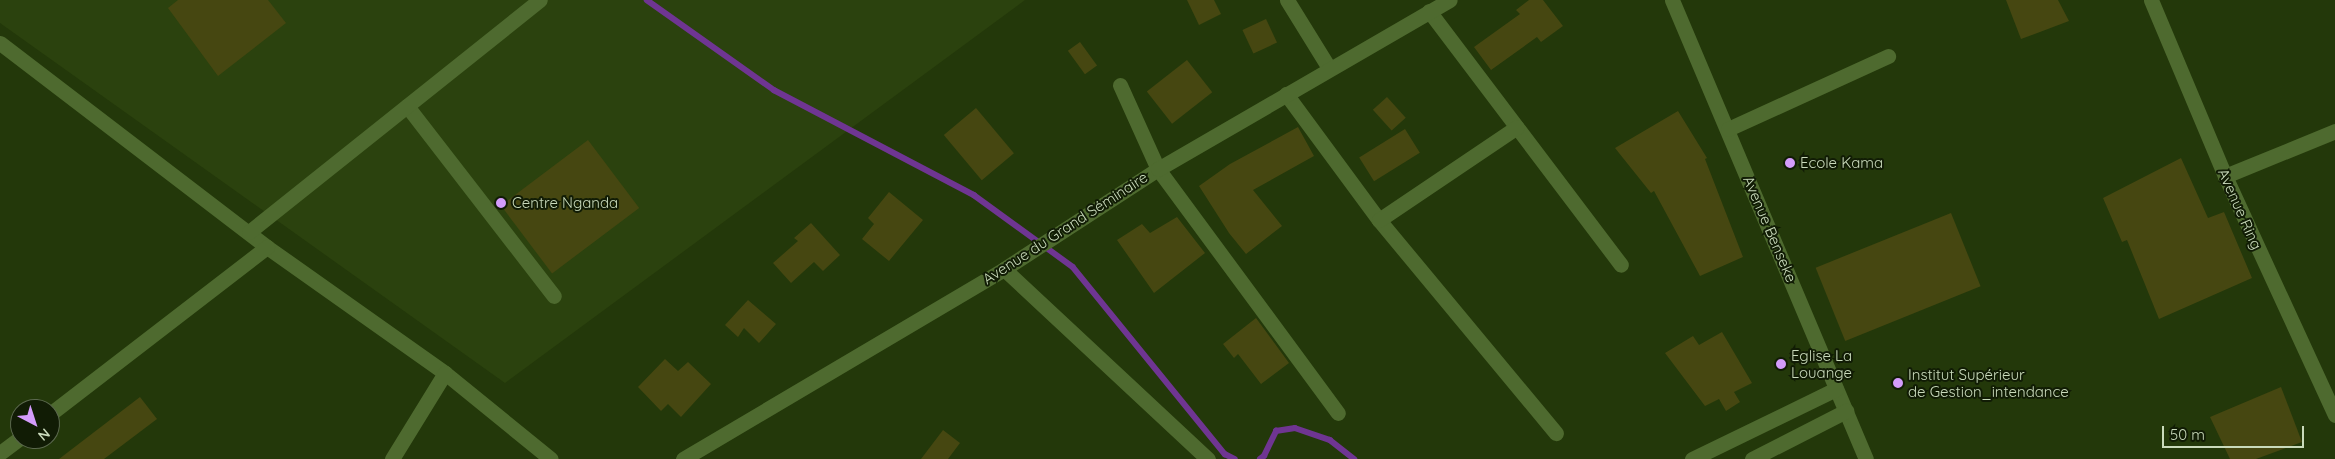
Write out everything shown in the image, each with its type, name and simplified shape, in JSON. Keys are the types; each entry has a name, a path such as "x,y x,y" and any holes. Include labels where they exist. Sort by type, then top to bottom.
{"street":[{"path":"249,232 540,0"},
{"path":"1287,0 1329,68"},
{"name":"Avenue du Grand Séminaire","path":"682,459 1008,266 1158,170 1329,68 1449,0"},
{"name":"Avenue Benseke","path":"1672,0 1866,459"},
{"name":"Avenue Ring","path":"2151,0 2225,176 2335,415"},
{"path":"1429,11 1621,265"},
{"path":"0,43 267,247 445,373 551,459"},
{"path":"1728,129 1888,56"},
{"path":"1120,85 1158,170 1338,413"},
{"path":"1286,94 1379,220 1556,433"},
{"path":"407,106 554,296"},
{"path":"1379,220 1517,127"},
{"path":"2225,176 2335,131"},
{"path":"60,406 267,247"},
{"path":"1008,266 1208,459"},
{"path":"392,459 445,373"},
{"path":"1692,459 1836,388"},
{"path":"1752,459 1846,411"}],"shaded area":[{"name":"Centre Nganda","path":"0,0 1025,0 505,383 0,23"}],"building":[{"path":"178,0 268,0 286,23 218,76 168,8"},
{"path":"1187,0 1214,0 1221,14 1199,25"},
{"path":"1529,0 1543,0 1563,26 1541,42 1537,37 1491,70 1474,47 1520,14 1516,10"},
{"path":"2006,0 2058,0 2069,21 2021,39"},
{"path":"1266,19 1277,43 1253,54 1242,30"},
{"path":"1080,42 1097,65 1085,74 1068,51"},
{"path":"1187,60 1212,92 1172,124 1147,91"},
{"path":"1387,97 1406,118 1392,131 1373,110"},
{"path":"976,108 1014,153 982,180 944,135"},
{"path":"1678,111 1707,158 1705,159 1743,257 1700,276 1654,191 1651,193 1615,148"},
{"path":"1298,127 1314,156 1253,190 1282,226 1246,254 1229,233 1199,186 1230,164"},
{"path":"1405,129 1420,153 1374,181 1359,158"},
{"path":"588,140 639,208 552,273 501,206"},
{"path":"2181,158 2208,218 2224,212 2252,278 2159,319 2127,240 2122,242 2103,198"},
{"path":"889,192 923,220 889,261 862,239 874,224 868,218"},
{"path":"1951,213 1981,286 1845,341 1816,268"},
{"path":"1177,217 1205,253 1154,293 1117,240 1142,224 1150,233"},
{"path":"811,223 840,255 823,271 814,262 791,283 773,263 798,241 794,238"},
{"path":"748,300 776,324 759,343 744,328 738,337 725,325"},
{"path":"1256,318 1289,363 1261,384 1238,354 1234,358 1223,344"},
{"path":"1722,332 1752,383 1734,392 1740,402 1726,411 1719,399 1705,406 1665,353 1693,336 1699,345"},
{"path":"665,359 678,371 688,362 711,384 681,417 668,404 661,411 638,387"},
{"path":"2281,387 2302,442 2256,459 2230,459 2210,417"},
{"path":"140,397 157,419 104,459 59,459"},
{"path":"943,430 960,443 948,459 921,459"}],"waterway":[{"path":"647,0 774,90 974,195 1073,267 1225,454 1235,459"},
{"path":"1260,459 1264,456 1276,431 1295,428 1330,440 1354,459"}],"place":[{"name":"Ecole Kama","path":"1790,163"},
{"name":"Centre Nganda","path":"501,203"},
{"name":"Eglise La Louange","path":"1781,364"},
{"name":"Institut Supérieur de Gestion_intendance","path":"1898,383"}]}
